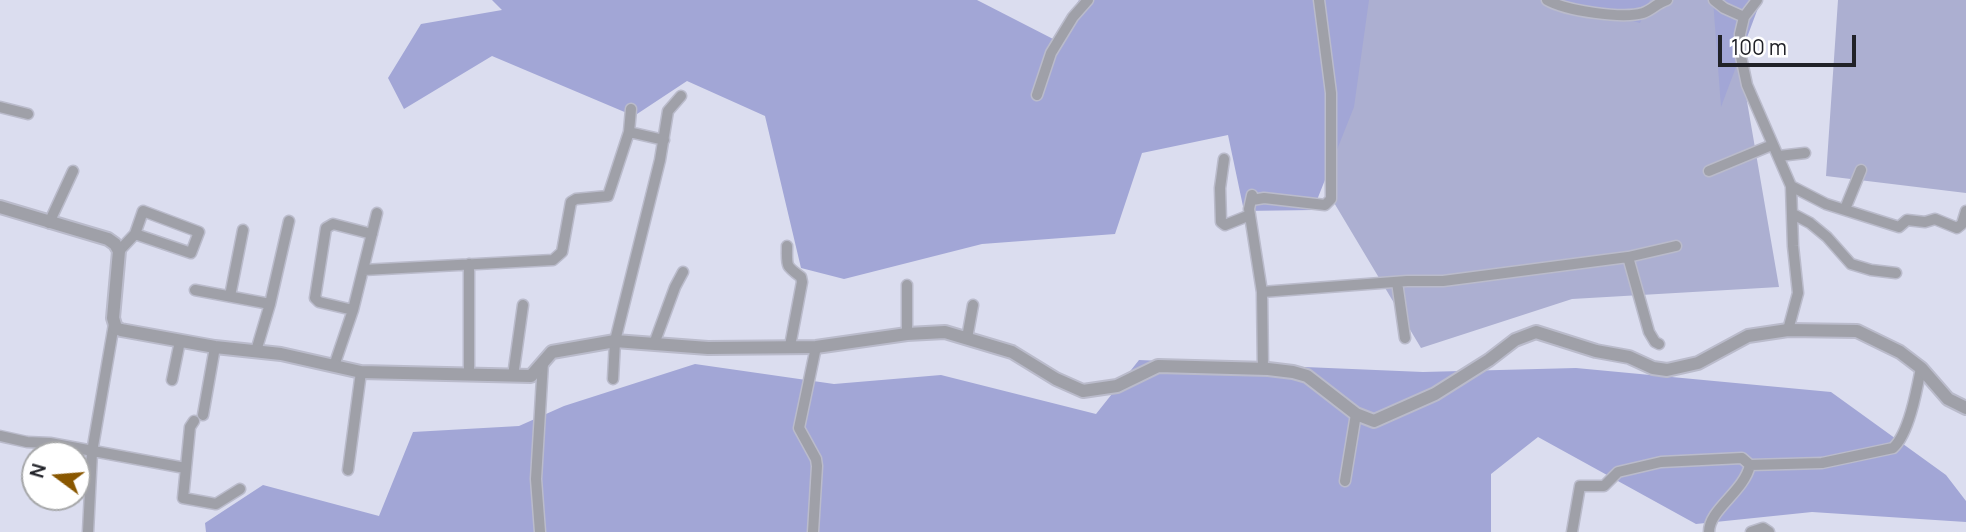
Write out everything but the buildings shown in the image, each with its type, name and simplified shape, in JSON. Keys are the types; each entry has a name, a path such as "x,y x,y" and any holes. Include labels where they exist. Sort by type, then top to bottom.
{"street":[{"path":"1037,95 1051,52 1087,0"},
{"path":"1263,369 1262,292 1250,215 1252,197 1325,205 1333,194 1331,93 1319,0"},
{"path":"1547,0 1570,10 1637,14 1648,11 1657,2 1667,0"},
{"path":"1714,0 1744,17"},
{"path":"1757,0 1744,17 1739,41 1746,85 1791,186 1798,293 1788,330"},
{"path":"613,379 615,341 664,140 668,111 681,96"},
{"path":"0,107 28,114"},
{"path":"363,270 548,261 561,256 571,203 578,198 608,196 629,132 631,109"},
{"path":"629,132 664,140"},
{"path":"1709,171 1772,145"},
{"path":"1779,156 1805,153"},
{"path":"1224,159 1220,188 1221,222 1227,225 1250,215"},
{"path":"1845,209 1861,170"},
{"path":"49,223 73,171"},
{"path":"1791,186 1826,204 1899,227 1907,220 1925,222 1935,219 1957,228 1962,224 1966,211"},
{"path":"0,207 108,239 119,251 114,324 92,452 89,532"},
{"path":"119,251 135,234 143,211 199,232 193,253 135,234"},
{"path":"334,366 353,310 377,213"},
{"path":"1793,214 1827,237 1851,264 1896,273"},
{"path":"256,351 271,304 289,221"},
{"path":"353,310 319,302 314,298 326,228 333,224 372,234"},
{"path":"230,296 243,230"},
{"path":"787,246 789,270 801,277 802,282 790,346"},
{"path":"1262,292 1443,281 1628,257 1675,246"},
{"path":"1628,257 1649,332 1659,344"},
{"path":"469,264 469,373"},
{"path":"654,344 675,286 683,272"},
{"path":"1397,282 1405,338"},
{"path":"907,285 907,334"},
{"path":"195,290 271,304"},
{"path":"513,376 523,305"},
{"path":"967,338 973,305"},
{"path":"114,324 116,328 126,332 295,357 361,372 513,376 531,376 552,352 615,341 708,348 816,347 907,334 945,332 1012,352 1056,379 1083,391 1118,386 1158,366 1263,369 1307,376 1356,414 1371,421 1378,421 1435,394 1515,340 1536,332 1667,370 1698,363 1748,335 1788,330 1857,331 1900,352 1921,368 1948,399 1966,408"},
{"path":"172,380 180,341"},
{"path":"215,347 198,418 190,425 184,499 216,504 240,489"},
{"path":"813,532 816,459 799,428 816,347"},
{"path":"540,532 536,479 543,362"},
{"path":"1572,532 1580,486 1604,486 1618,472 1661,462 1742,458 1750,465 1822,463 1893,448 1906,425 1921,368"},
{"path":"348,470 361,372"},
{"path":"1345,481 1356,414"},
{"path":"0,436 185,468"},
{"path":"1709,532 1713,516 1744,482 1750,465"},
{"path":"1751,532 1763,528 1769,532"}],"shaded area":[{"path":"492,0 977,0 1057,41 1079,0 1369,0 1354,107 1313,210 1244,211 1228,135 1142,153 1115,234 982,244 844,279 801,268 765,116 687,81 634,116 492,56 404,109 388,78 421,24 502,10"},
{"path":"1306,0 1734,0 1739,55 1779,287 1572,299 1421,348 1333,201"},
{"path":"1554,0 1650,0 1640,23"},
{"path":"1713,0 1761,0 1721,107"},
{"path":"1838,0 1966,0 1966,193 1826,176"},
{"path":"1139,360 1423,372 1576,368 1831,392 1946,475 1966,501 1966,522 1812,512 1696,524 1538,437 1491,474 1491,532 206,532 205,523 263,485 379,516 413,432 519,426 564,406 695,364 834,384 941,375 1096,414"}]}
